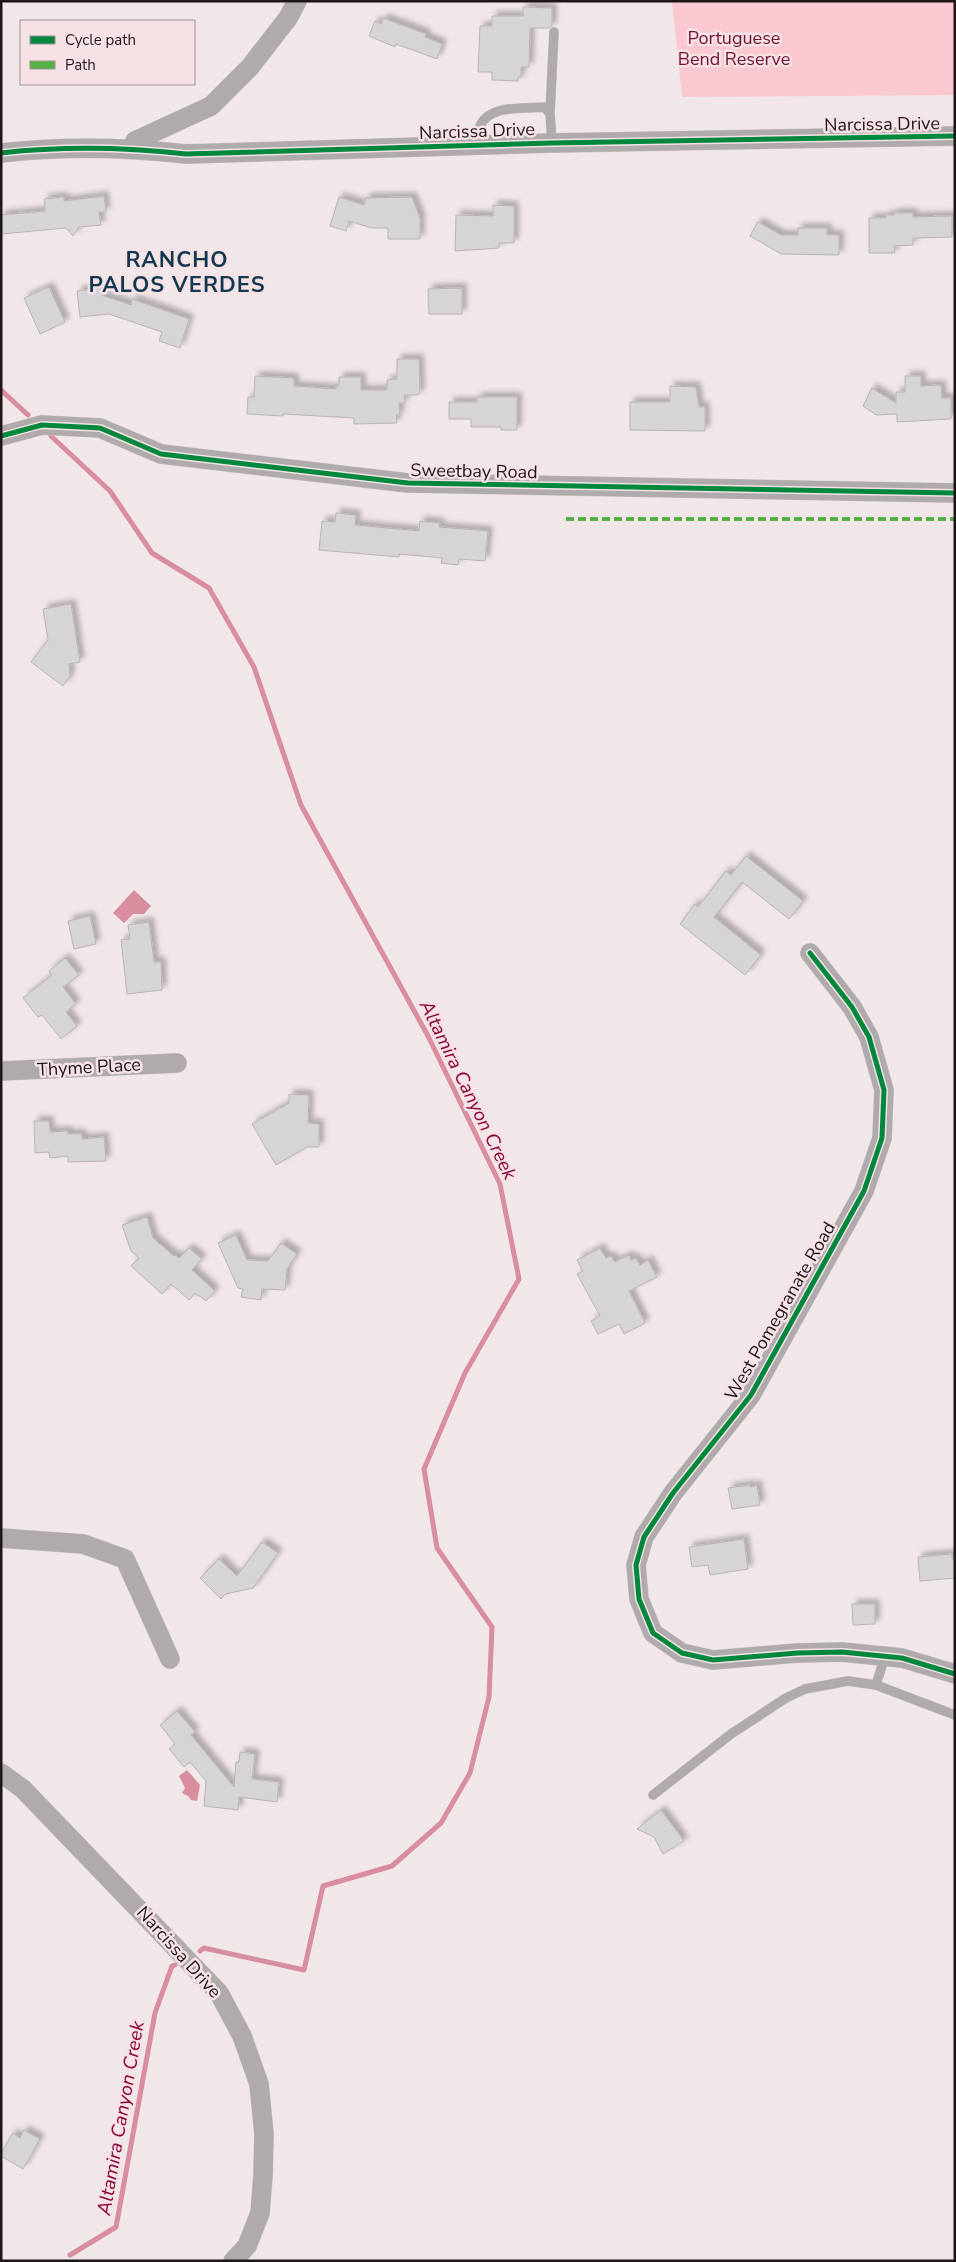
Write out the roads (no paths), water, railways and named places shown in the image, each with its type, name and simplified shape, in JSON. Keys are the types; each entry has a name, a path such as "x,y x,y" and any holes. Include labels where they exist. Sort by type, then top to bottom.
{"street":[{"path":"132,148 134,141 211,106 250,66 288,18 297,1"},
{"name":"Narcissa Drive","path":"1,153 59,148 132,148 186,154 552,143 955,136"},
{"name":"Sweetbay Road","path":"1,436 42,425 100,428 161,454 408,484 955,493"},
{"name":"West Pomegranate Road","path":"810,953 852,1007 869,1036 884,1090 882,1138 864,1191 751,1395 673,1493 644,1537 636,1565 639,1599 653,1633 682,1653 705,1659 842,1652 902,1658 955,1674"},
{"name":"Thyme Place","path":"1,1071 177,1063"},
{"path":"1,1538 83,1544 125,1559 170,1659"},
{"name":"Narcissa Drive","path":"1,1773 23,1789 187,1958 219,1993 242,2036 259,2084 264,2134 263,2167 260,2213 246,2246 232,2261"}],"lane":[{"path":"552,143 550,113 554,32"},
{"path":"474,145 480,124 490,113 499,110 544,107 550,113"},
{"path":"876,1685 885,1656"},
{"path":"653,1795 731,1734 786,1698 805,1689 848,1681 876,1685 955,1715"}],"waterway":[{"name":"Altamira Canyon Creek","path":"1,390 28,415"},
{"name":"Altamira Canyon Creek","path":"51,436 110,491 152,553 209,588 254,667 301,805 428,1036 500,1184 519,1279 465,1373 424,1469 437,1548 492,1627 489,1697 470,1773 441,1823 392,1866 323,1886 304,1970 204,1948 200,1951"},
{"name":"Altamira Canyon Creek","path":"70,2255 116,2227 155,2013 172,1966 175,1965"}],"district":[{"name":"RANCHO PALOS VERDES","path":"177,272"}],"park label":[{"name":"Portuguese Bend Reserve","path":"734,48"}]}
